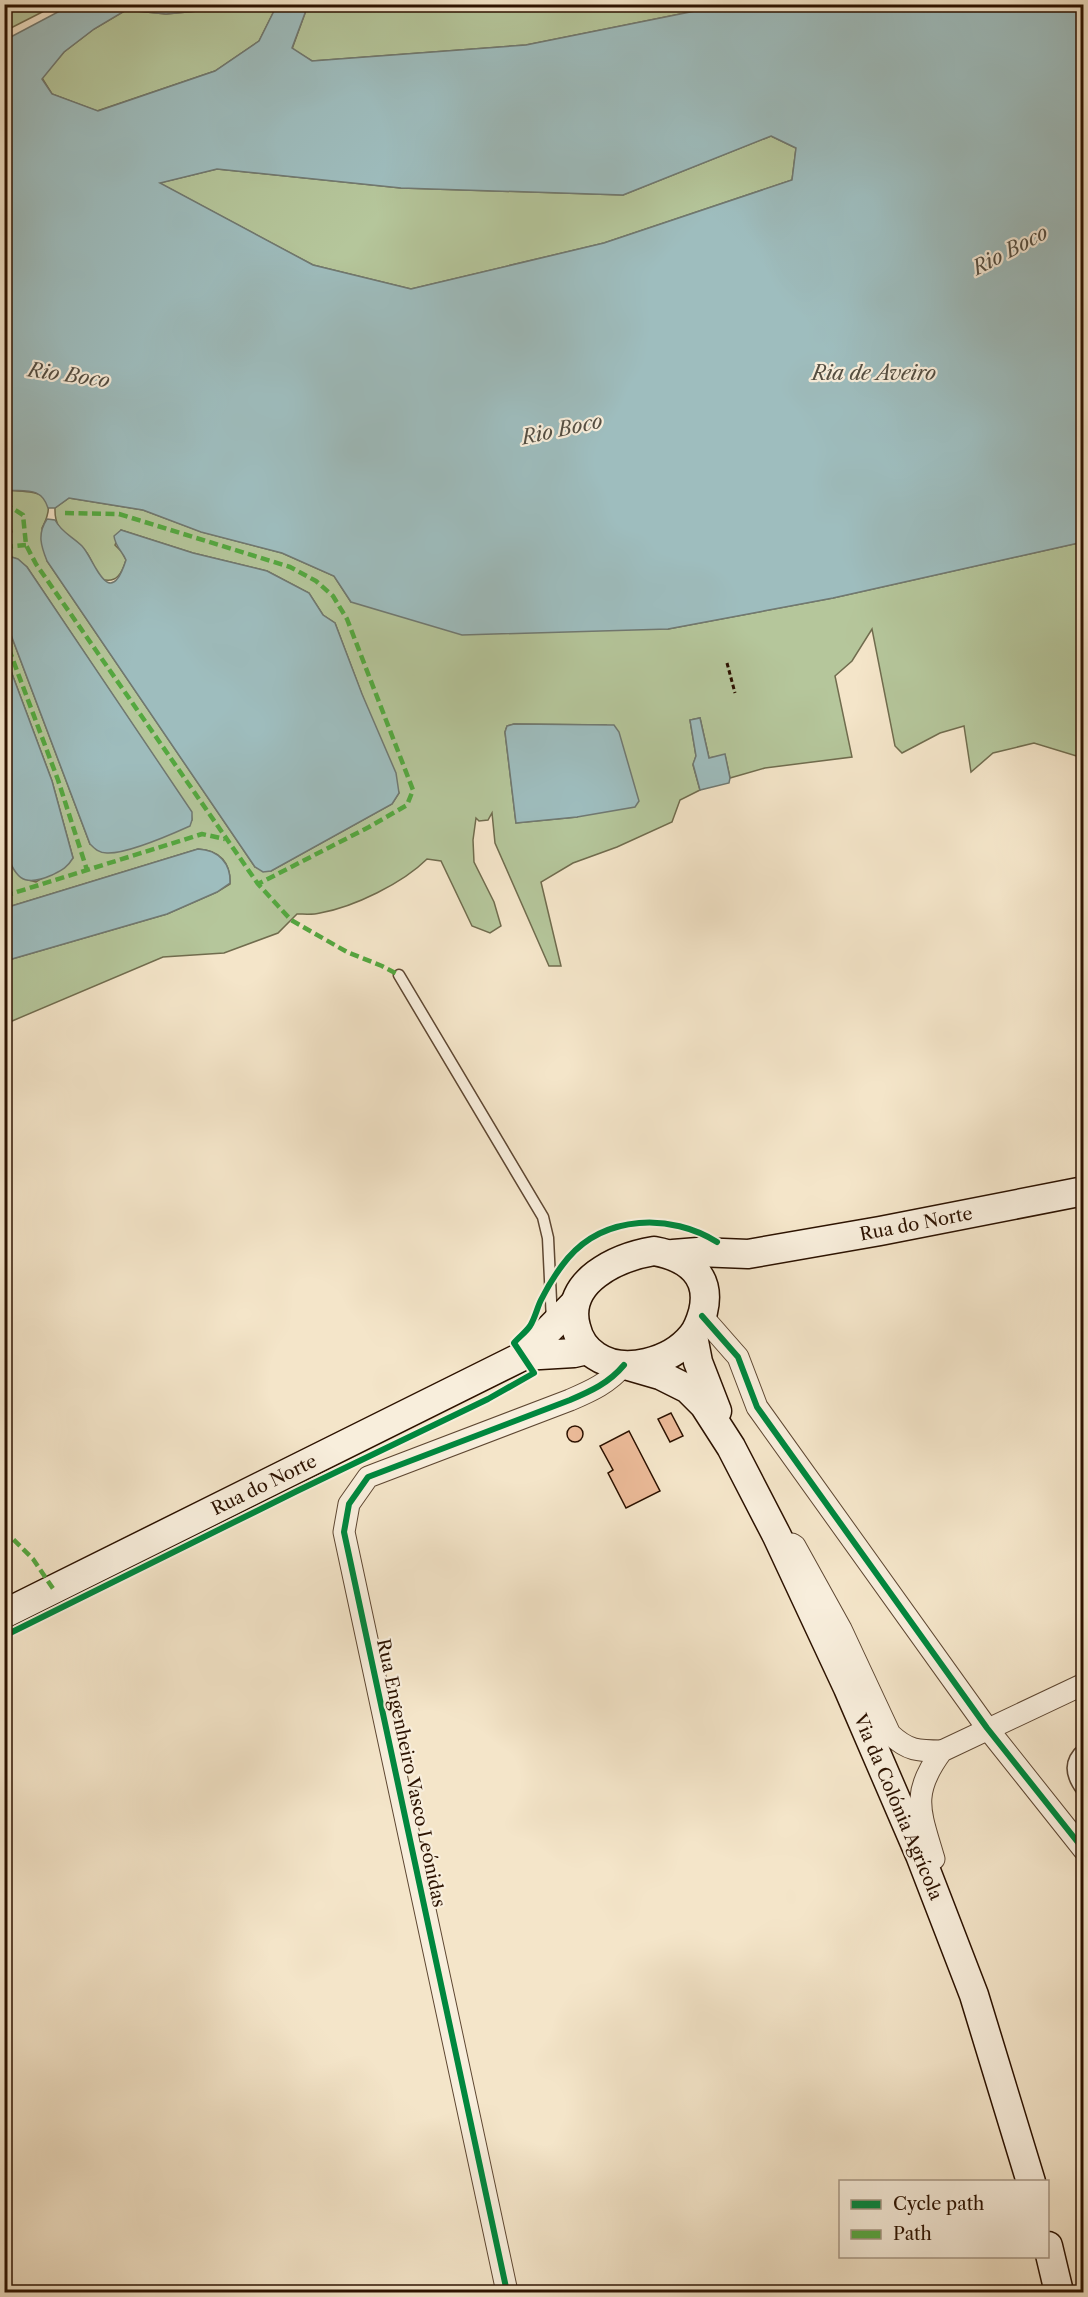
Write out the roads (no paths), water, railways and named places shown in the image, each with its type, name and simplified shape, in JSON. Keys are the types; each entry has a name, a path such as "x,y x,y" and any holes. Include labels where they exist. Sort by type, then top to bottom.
{"main road":[{"name":"Rua do Norte","path":"673,1254 698,1251 748,1254 1083,1191"},
{"path":"654,1251 673,1254 689,1264 701,1279 701,1316 673,1352 658,1359 610,1360 579,1339 574,1321 574,1304 584,1286 603,1269 619,1260 654,1251"},
{"name":"Rua do Norte","path":"701,1316 728,1269 748,1254"},
{"name":"Rua do Norte","path":"4,1614 523,1356 574,1304"},
{"name":"Via da Colónia Agrícola","path":"701,1316 698,1362 730,1446"},
{"name":"Rua do Norte","path":"523,1356 574,1353 610,1360"},
{"name":"Via da Colónia Agrícola","path":"610,1360 660,1375 688,1389 704,1405 730,1446 777,1536 844,1678 920,1855 974,1995 1031,2180"},
{"path":"1049,2254 1059,2292"}],"street":[{"path":"701,1316 738,1356 757,1407 987,1728 1083,1850"},
{"name":"Rua Engenheiro Vasco Leónidas","path":"507,2292 344,1532 350,1504 368,1477 570,1400 610,1360"},
{"path":"777,1536 795,1546 841,1629 890,1734 900,1744 916,1751 942,1751"},
{"path":"974,1995 921,1815 920,1791 928,1770 942,1751 1083,1684"}],"lane":[{"path":"399,975 543,1217 548,1238 552,1327"},
{"path":"1083,1748 1072,1762 1075,1782 1083,1793"}],"water":[{"name":"Ria de Aveiro","path":"1043,4 1064,10 1083,5 1083,542 833,598 668,629 462,635 351,602 334,576 282,553 201,532 143,510 69,498 55,508 48,508 37,493 5,490 5,40 71,5 212,5 208,10 166,14 126,10 94,29 64,52 42,79 52,94 98,111 215,71 259,41 277,5 308,5 292,48 312,61 526,45 725,5","holes":["771,136 796,148 792,180 604,243 411,289 313,265 160,183 217,169 401,188 623,195"]},
{"path":"47,519 55,520 82,546 97,571 108,583 114,582 120,575 126,560 114,536 121,530 193,553 267,571 309,593 323,615 335,623 396,773 399,793 392,804 271,871 263,872 255,867 47,561 41,540"},
{"path":"5,555 18,559 27,567 192,812 190,826 149,843 115,852 102,852 90,844 5,619"},
{"path":"5,655 52,781 73,858 61,870 33,881 26,880 16,873 5,849"},
{"path":"700,718 709,758 725,754 730,778 729,783 700,790 693,764 696,756 690,720"},
{"path":"514,724 614,725 619,732 639,801 635,807 577,817 516,823 505,732 507,726"},
{"path":"198,849 218,855 226,864 230,883 217,892 167,914 5,961 5,908"}],"water label":[{"name":"Rio Boco","path":"1010,250"},
{"name":"Rio Boco","path":"69,375"},
{"name":"Rio Boco","path":"562,429"}]}
